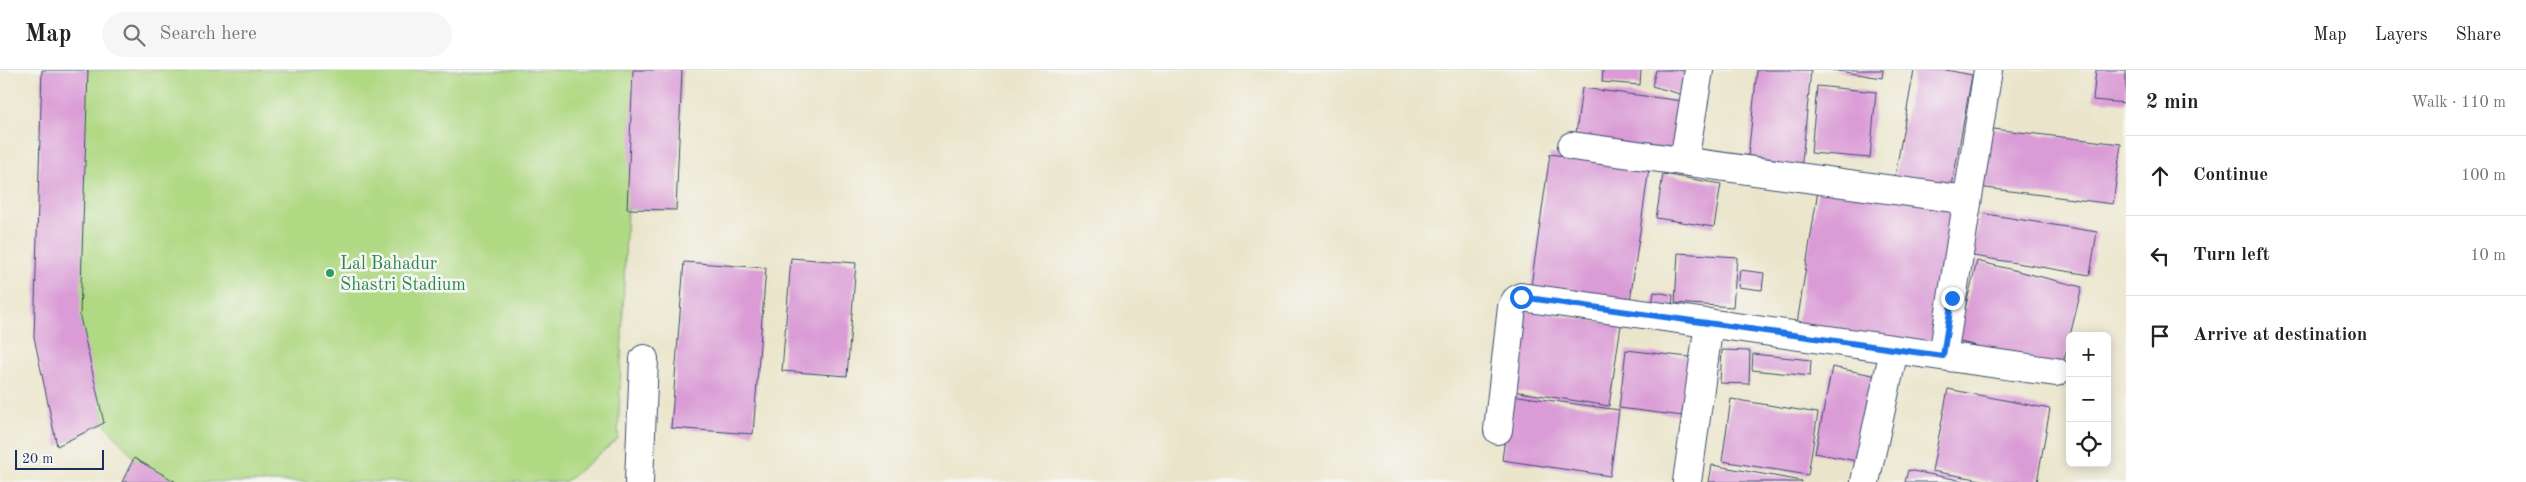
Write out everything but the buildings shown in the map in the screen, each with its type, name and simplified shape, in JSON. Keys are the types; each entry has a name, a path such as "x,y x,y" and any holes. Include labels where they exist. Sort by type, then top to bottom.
{"street":[{"path":"1684,161 1699,70"},
{"path":"1943,356 1988,70"},
{"path":"1572,146 1968,200"},
{"path":"1498,430 1512,307 1516,300 1521,297 2056,372"},
{"path":"1687,482 1709,323"},
{"path":"1865,482 1894,350"},
{"path":"639,482 644,359"}],"green space":[{"name":"Lal Bahadur Shastri Stadium","path":"42,70 682,70 676,210 627,209 618,439 565,482 122,482 134,458 104,423 57,446"}],"place":[{"name":"Lal Bahadur Shastri Stadium","path":"330,273"}],"route":[{"path":"1521,297 1943,356 1952,298"}]}
